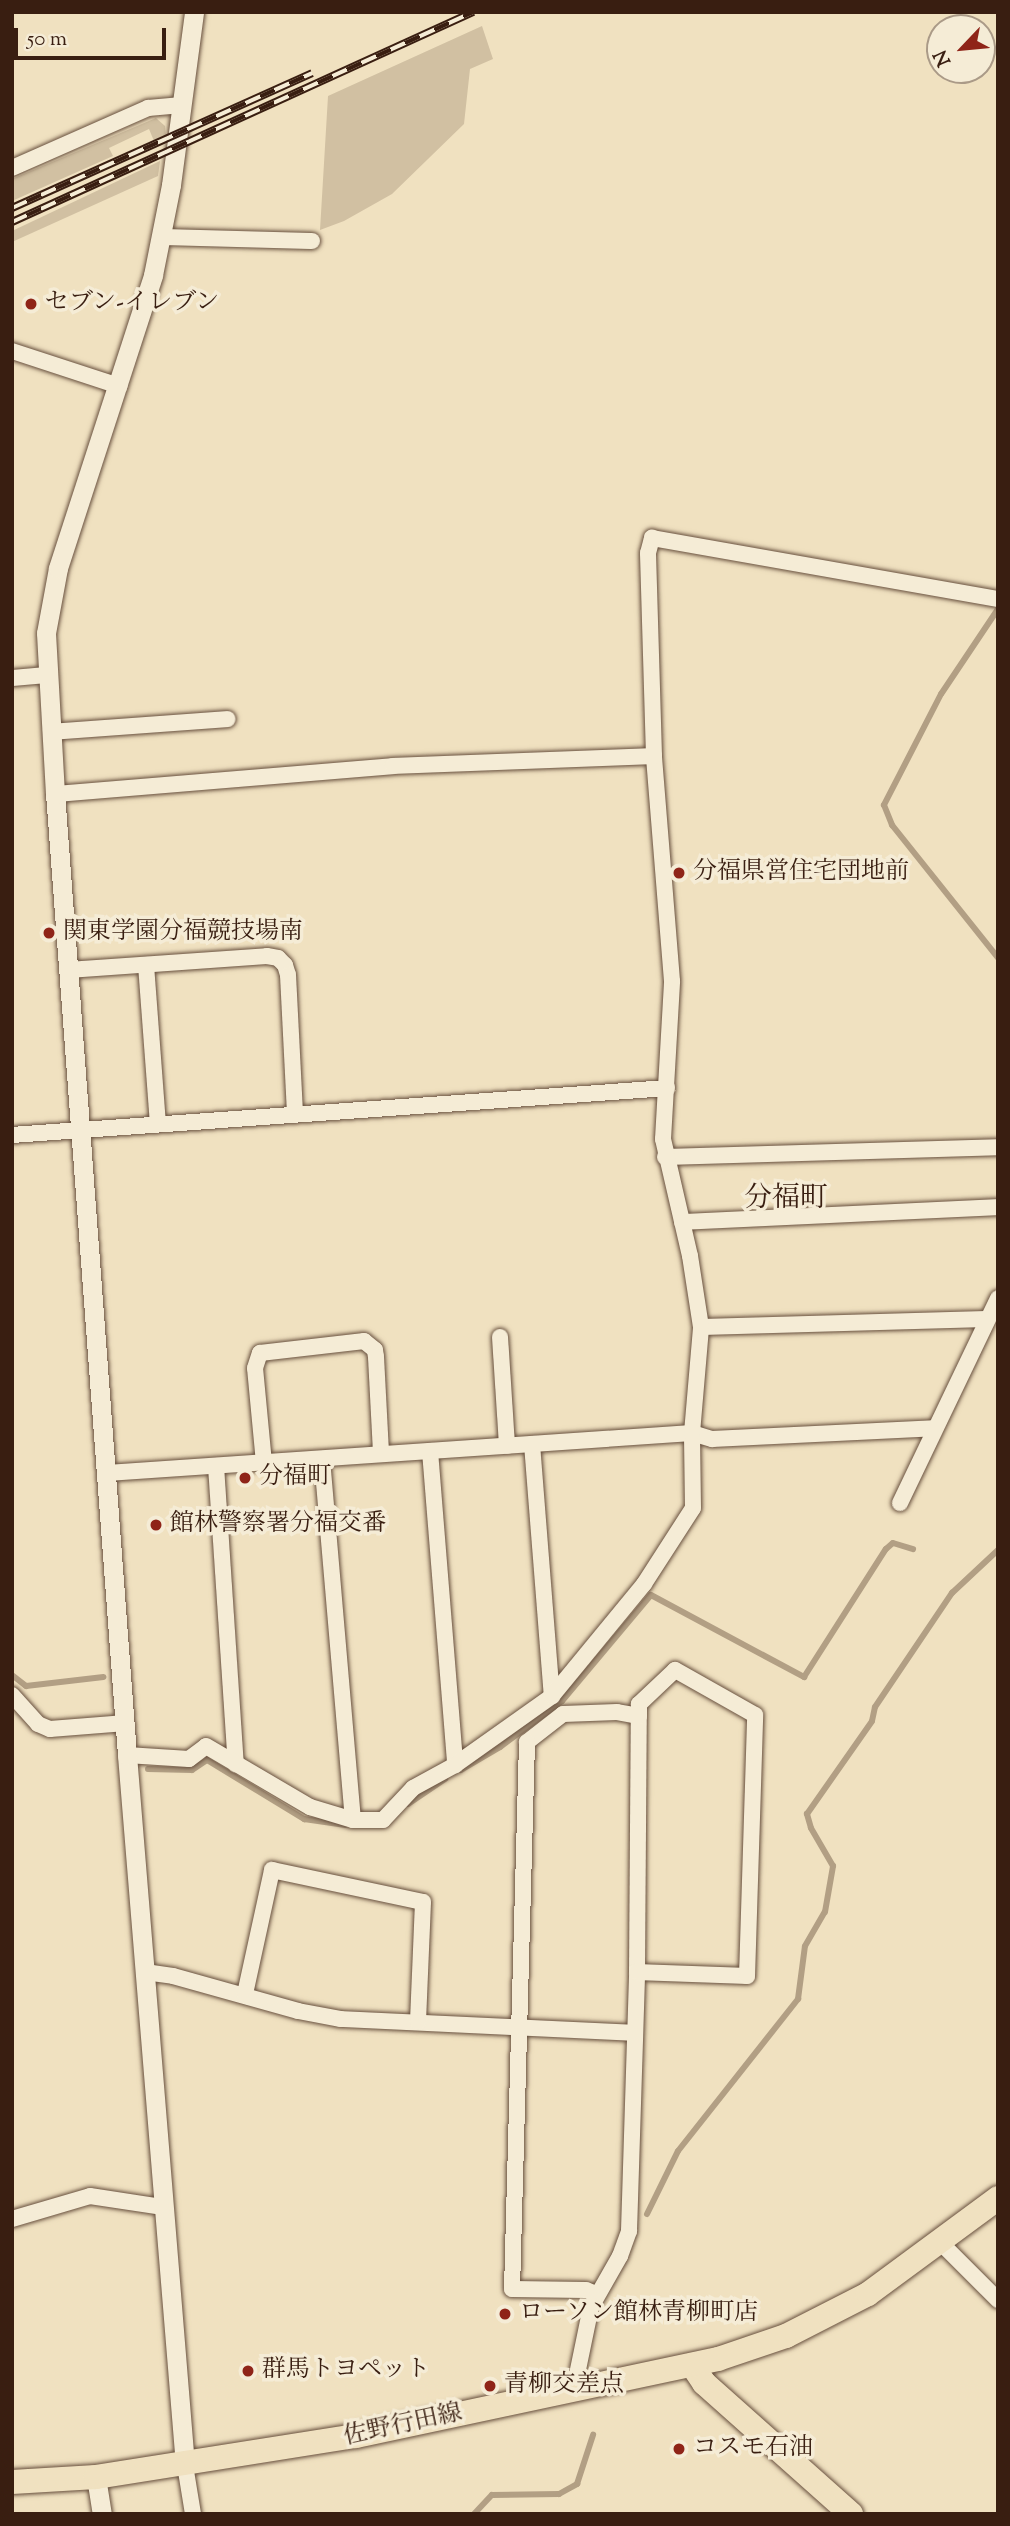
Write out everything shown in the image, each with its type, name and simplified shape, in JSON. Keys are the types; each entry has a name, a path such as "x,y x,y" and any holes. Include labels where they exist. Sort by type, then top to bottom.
{"main road":[{"name":"佐野行田線","path":"12,2482 96,2477 356,2436 747,2351 826,2318 868,2294 998,2198"},
{"path":"692,2365 704,2383 851,2514"}],"street":[{"path":"193,2514 185,2465 127,1755 55,794 46,633 58,568 144,308 162,237 194,12"},
{"path":"12,168 148,108 182,105"},
{"path":"162,237 312,241"},
{"path":"12,351 119,386"},
{"path":"127,1755 189,1759 206,1746 310,1807 354,1820 383,1820 413,1788 455,1765 552,1696 643,1584 693,1508 692,1433 701,1327 682,1222 665,1157 671,945 654,756 648,553 652,538 997,599"},
{"path":"12,678 47,675"},
{"path":"51,732 229,719"},
{"path":"55,794 393,766 654,756"},
{"path":"68,970 267,956 278,958 285,965 288,975 295,1112"},
{"path":"146,965 158,1123"},
{"path":"12,1135 295,1112 418,1107 667,1088"},
{"path":"665,1157 998,1147"},
{"path":"682,1222 998,1206"},
{"path":"900,1503 998,1298"},
{"path":"701,1327 987,1319"},
{"path":"500,1338 507,1446"},
{"path":"264,1462 255,1368 260,1353 364,1341 375,1350 381,1454"},
{"path":"107,1473 692,1433 712,1439 934,1428"},
{"path":"532,1444 552,1696"},
{"path":"430,1451 455,1765"},
{"path":"322,1458 354,1820"},
{"path":"216,1466 236,1765"},
{"path":"574,2389 585,2331 596,2294 620,2256 629,2231 637,1972 639,1704 675,1670 755,1715 747,1976 637,1972"},
{"path":"12,1695 38,1724 50,1729 126,1723"},
{"path":"596,2294 586,2290 512,2289 527,1742 563,1714 617,1712 639,1716"},
{"path":"245,1994 272,1870 423,1902 418,2022"},
{"path":"145,1972 173,1976 298,2011 341,2019 635,2033"},
{"path":"12,2219 90,2196 163,2207"},
{"path":"940,2242 998,2300"},
{"path":"96,2477 102,2514"}],"shaded area":[{"path":"482,26 493,59 470,69 464,124 392,194 344,221 320,230 328,96"},
{"path":"156,118 165,126 166,136 154,141 149,129 109,148 113,156 12,201 12,179"},
{"path":"160,161 158,176 12,242 12,231"}],"waterway":[{"path":"998,609 941,694 884,805 892,825 998,958"},
{"path":"461,1770 500,1747 562,1701 651,1595 804,1677 886,1549 893,1543 913,1549"},
{"path":"647,2214 678,2151 798,1999 805,1946 825,1912 833,1866 811,1828 807,1814 872,1721 875,1707 952,1593 998,1550"},
{"path":"12,1675 26,1686 103,1677"},
{"path":"148,1769 192,1770 207,1760 304,1819 346,1825"},
{"path":"408,1804 445,1779"},
{"path":"474,2514 492,2495 559,2494 577,2484 593,2435"}],"railway":[{"path":"12,222 473,12"},
{"path":"12,208 312,73"}],"place":[{"name":"セブン-イレブン","path":"31,304"},
{"name":"分福県営住宅団地前","path":"679,873"},
{"name":"関東学園分福競技場南","path":"49,933"},
{"name":"分福町","path":"245,1478"},
{"name":"館林警察署分福交番","path":"156,1525"},
{"name":"ローソン館林青柳町店","path":"505,2314"},
{"name":"群馬トヨペット","path":"248,2371"},
{"name":"青柳交差点","path":"490,2386"},
{"name":"コスモ石油","path":"679,2449"}],"district":[{"name":"分福町","path":"786,1199"}]}
